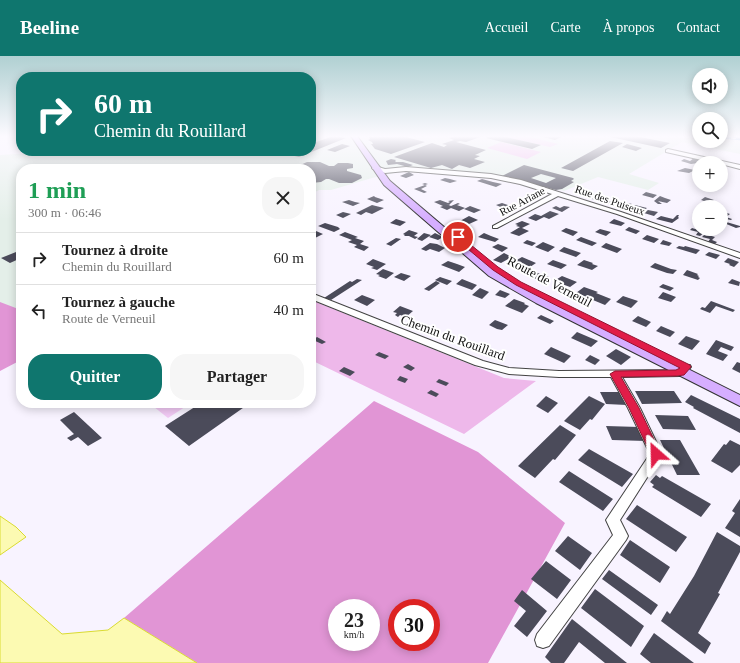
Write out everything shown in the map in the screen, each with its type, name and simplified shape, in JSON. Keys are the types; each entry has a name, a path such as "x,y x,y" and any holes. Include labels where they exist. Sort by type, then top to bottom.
{"main road":[{"name":"Route de Verneuil","path":"376,164 380,169"},
{"name":"Route de Verneuil","path":"377,164 387,183 454,242 499,278 540,300 740,394"},
{"name":"Route de Verneuil","path":"684,369 740,401"}],"street":[{"path":"728,164 740,167"},
{"name":"Rue des Puiseux","path":"380,169 406,169 491,176 522,182 560,193 740,256"},
{"name":"Rue Ariane","path":"495,227 560,193"},
{"name":"Chemin du Rouillard","path":"316,298 479,363 522,372 615,374 676,373 684,369"},
{"path":"543,640 621,536 613,520 656,454 634,408 615,374"}],"shaded area":[{"path":"0,164 16,164 16,321 0,329"},
{"path":"316,164 645,164 629,174 659,183 648,190 598,177 564,191 504,176 411,169 331,190 316,192"},
{"path":"0,302 16,308 16,363 0,371"},
{"path":"316,302 504,378 536,381 464,434 316,362"},
{"path":"374,401 478,452 565,523 488,663 197,663 124,618"},
{"path":"155,408 183,408 168,418"},
{"path":"0,516 16,527 26,537 0,555"},
{"path":"0,580 62,634 108,630 124,618 197,663 0,663"}],"building":[{"path":"316,164 334,166 336,164 353,164 353,168 347,169 347,171 361,175 362,178 352,183 339,183 329,179 316,182"},
{"path":"398,164 413,165 408,167"},
{"path":"419,164 479,164 470,168 459,165 452,169 442,165 431,168"},
{"path":"568,164 585,164 573,171 561,168"},
{"path":"524,165 573,178 574,179 571,181 574,182 562,189 556,190 502,176","holes":["541,174 556,178 546,183 531,178"]},
{"path":"685,168 692,169 692,172 689,173 677,171"},
{"path":"409,172 414,175 406,178 400,176"},
{"path":"445,178 457,181 450,183 440,180"},
{"path":"482,179 502,184 496,187 477,181"},
{"path":"425,185 427,186 421,189 427,192 424,193 414,189"},
{"path":"580,191 595,194 590,197 576,193"},
{"path":"646,192 657,195 653,198 642,195"},
{"path":"374,196 384,200 377,203 367,199"},
{"path":"660,196 671,200 667,203 658,201 662,204 658,204 654,201"},
{"path":"595,197 612,202 608,204 592,199"},
{"path":"705,197 714,200 701,200"},
{"path":"349,200 360,203 353,206 342,202"},
{"path":"440,200 448,203 450,202 448,201 454,200 449,205 446,204 451,206 458,203 460,204 457,205 465,208 459,211 451,208 447,210 440,207 443,206 434,202"},
{"path":"502,203 511,206 505,209 496,205"},
{"path":"621,203 626,205 628,203 632,204 626,209 616,207"},
{"path":"372,205 384,208 372,214 366,212 361,215 356,213"},
{"path":"635,205 647,208 643,211 631,208"},
{"path":"470,206 481,210 474,213 464,209"},
{"path":"556,206 560,208 564,206 570,207 562,212 552,208"},
{"path":"648,210 658,212 654,216 644,213"},
{"path":"550,211 559,214 549,219 544,217 536,221 528,218 535,214 541,216"},
{"path":"343,212 351,214 343,218 336,215"},
{"path":"679,215 679,218 672,223 656,219 661,216 673,219"},
{"path":"469,216 478,220 469,224 460,221"},
{"path":"396,219 406,222 400,226 390,223"},
{"path":"614,219 625,223 621,226 609,223"},
{"path":"522,221 530,224 522,228 529,231 519,236 510,233 520,227 516,226 518,225 515,224"},
{"path":"728,222 740,226 736,228 728,225"},
{"path":"325,223 340,229 334,232 318,226"},
{"path":"629,227 640,231 636,234 625,230"},
{"path":"566,228 578,232 573,236 561,231"},
{"path":"600,229 611,232 606,236 595,232"},
{"path":"409,230 418,233 414,236 418,237 415,239 409,236 404,236 405,235 403,234"},
{"path":"316,231 323,234 316,238"},
{"path":"345,232 358,237 355,238 364,241 360,244 369,247 364,251 354,247 357,245 348,242 352,240 339,235"},
{"path":"424,233 431,235 422,241 417,239"},
{"path":"435,233 443,237 438,240 429,237"},
{"path":"484,233 499,239 495,242 478,237"},
{"path":"647,235 659,239 654,243 642,239"},
{"path":"581,237 597,243 592,246 576,240"},
{"path":"702,237 715,237 712,240 717,242 715,244 708,242 710,239"},
{"path":"396,238 401,239 391,246 386,244"},
{"path":"527,240 536,243 532,246 523,243"},
{"path":"663,240 672,243 669,246 660,244"},
{"path":"543,242 555,247 548,252 535,247"},
{"path":"430,243 437,244 445,248 439,252 430,249 426,251 421,249"},
{"path":"606,243 622,249 617,253 601,247"},
{"path":"498,244 508,248 502,252 492,247"},
{"path":"679,246 700,250 696,254 676,248"},
{"path":"564,247 581,253 576,257 559,251"},
{"path":"16,252 16,260 10,263 1,258"},
{"path":"709,252 720,255 716,259 705,255"},
{"path":"504,253 512,257 501,263 493,260"},
{"path":"522,257 536,263 530,267 515,261"},
{"path":"728,258 739,262 734,267 724,262"},
{"path":"373,259 386,264 377,270 371,268 374,267 366,264"},
{"path":"553,260 567,265 561,269 547,264"},
{"path":"584,260 598,266 592,270 577,265"},
{"path":"448,261 465,267 459,272 441,265"},
{"path":"655,263 677,270 673,274 650,267"},
{"path":"383,269 394,273 386,279 376,274"},
{"path":"687,270 698,274 698,277 700,278 698,280 683,275"},
{"path":"535,272 549,277 543,282 529,276"},
{"path":"401,273 411,276 404,281 394,277"},
{"path":"562,276 577,282 570,287 554,281"},
{"path":"440,277 452,281 447,285 435,280"},
{"path":"357,279 362,280 331,300 324,298 350,281 352,282"},
{"path":"462,279 477,285 472,290 456,284"},
{"path":"732,279 740,282 739,286 728,283"},
{"path":"436,281 440,283 429,291 424,289"},
{"path":"663,284 674,288 670,291 659,287"},
{"path":"584,287 611,299 605,305 576,293"},
{"path":"480,288 489,292 482,299 472,295"},
{"path":"500,290 510,294 505,298 495,295"},
{"path":"663,292 676,297 671,302 658,298"},
{"path":"362,295 375,300 367,306 354,300"},
{"path":"623,296 638,301 631,308 616,302"},
{"path":"514,299 529,306 522,313 505,306"},
{"path":"711,301 735,310 733,312 716,306 710,313 700,309 702,307 705,308"},
{"path":"400,306 413,311 406,317 400,315 398,317 395,315 397,313 393,312"},
{"path":"541,315 554,321 550,324 537,318"},
{"path":"638,316 651,322 646,327 632,321"},
{"path":"495,320 508,325 502,330 489,325"},
{"path":"661,326 675,332 670,337 656,331"},
{"path":"577,332 598,341 591,347 571,338"},
{"path":"686,336 700,341 692,350 678,344"},
{"path":"316,338 326,342 322,344 316,341"},
{"path":"716,340 734,347 731,351 721,347 718,351 728,355 723,361 706,354"},
{"path":"551,347 571,356 564,363 544,354"},
{"path":"616,349 631,357 621,365 606,356"},
{"path":"379,352 389,356 385,359 375,355"},
{"path":"590,355 600,360 595,365 585,360"},
{"path":"737,362 740,363 740,373 732,369"},
{"path":"408,364 415,368 411,371 403,367"},
{"path":"344,367 355,372 350,376 339,371"},
{"path":"400,376 408,379 405,383 397,380"},
{"path":"439,379 449,383 446,386 436,382"},
{"path":"431,390 439,394 436,397 427,393"},
{"path":"635,391 674,391 682,403 642,404"},
{"path":"600,392 620,392 627,405 606,404"},
{"path":"691,395 740,419 740,433 693,408 694,407 685,402"},
{"path":"546,396 558,403 548,413 536,406"},
{"path":"589,396 605,404 592,420 590,419 580,430 564,421"},
{"path":"193,408 243,408 189,446 165,426"},
{"path":"74,412 102,438 88,446 78,437 71,441 67,438 74,434 60,420"},
{"path":"655,415 688,416 696,430 663,429"},
{"path":"560,425 576,435 555,460 553,459 535,478 518,466"},
{"path":"606,426 639,427 646,441 612,440"},
{"path":"660,440 680,440 700,475 677,475"},
{"path":"730,440 740,445 740,465 732,473 711,461 724,444 726,445"},
{"path":"589,449 633,474 622,487 578,460"},
{"path":"569,471 613,499 603,511 559,482"},
{"path":"656,475 660,478 662,476 711,504 701,517 652,487 654,485 650,482"},
{"path":"740,499 740,537 725,528 735,513 732,511"},
{"path":"637,505 687,537 676,552 626,519"},
{"path":"717,532 740,546 740,552 718,593 720,594 698,633 711,643 705,654 661,621 667,611 670,614 694,576"},
{"path":"568,536 592,553 580,570 555,551"},
{"path":"630,540 670,567 660,583 620,555"},
{"path":"546,561 571,580 557,599 531,579"},
{"path":"609,570 658,605 651,615 602,579"},
{"path":"595,589 644,626 631,647 581,608"},
{"path":"522,590 547,611 527,637 514,626 526,611 514,601"},
{"path":"572,619 627,663 605,663 579,642 564,663 551,663 545,657"},
{"path":"654,633 694,663 651,663 640,654"}],"route":[{"path":"458,237 495,269 518,284 686,367 680,372 676,373 615,374 634,408 656,454"}]}
